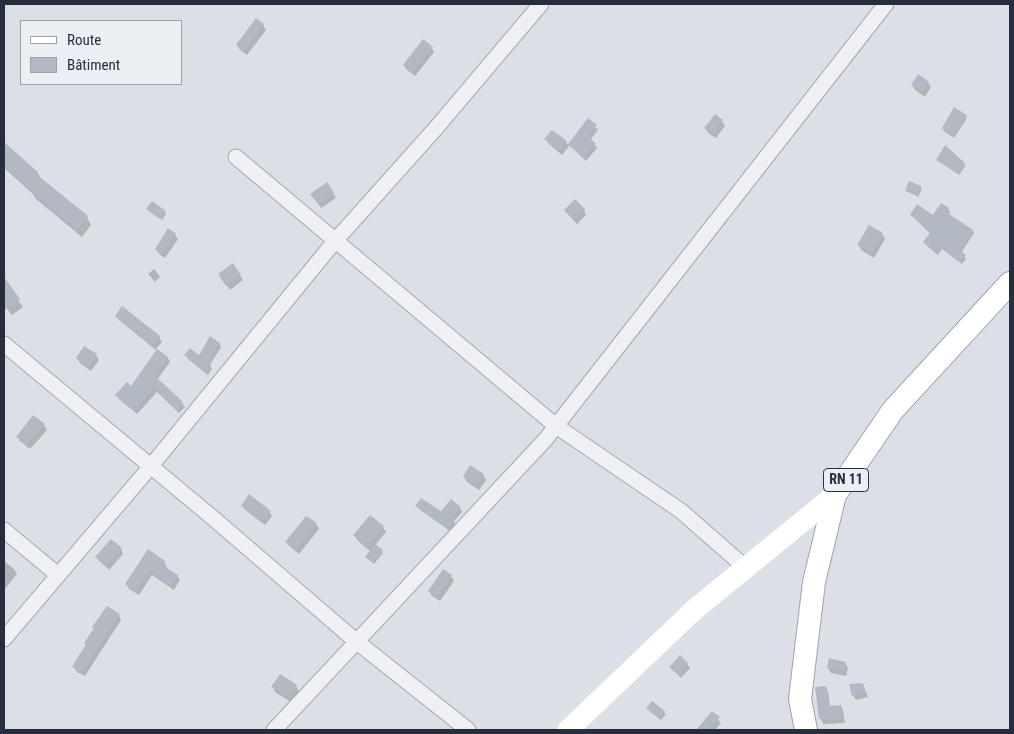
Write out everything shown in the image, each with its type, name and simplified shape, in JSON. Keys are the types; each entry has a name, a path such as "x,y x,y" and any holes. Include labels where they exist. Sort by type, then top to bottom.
{"main road":[{"name":"RN 11","path":"806,730 800,698 814,582 835,495 894,410 1010,282"}],"street":[{"path":"4,640 151,466 336,241 436,128 541,4"},
{"path":"274,730 556,426 886,4"},
{"path":"236,157 556,426 681,512 746,568"},
{"path":"4,344 151,466 357,642 468,730"},
{"path":"568,730 694,610 835,495"},
{"path":"4,530 58,575"}],"building":[{"path":"256,18 264,24 244,51 236,45"},
{"path":"423,39 433,47 412,73 403,65"},
{"path":"918,74 929,82 922,92 911,85"},
{"path":"954,107 967,115 953,137 942,128"},
{"path":"715,114 723,120 712,134 704,128"},
{"path":"588,118 597,125 588,136 596,144 583,158 568,144"},
{"path":"552,130 567,141 559,151 544,139"},
{"path":"4,142 38,172 36,174 88,216 77,230 30,191 4,166"},
{"path":"945,145 965,163 958,174 936,160"},
{"path":"909,181 921,186 917,196 905,191"},
{"path":"327,182 334,193 318,204 310,194"},
{"path":"575,199 585,209 574,220 564,210"},
{"path":"152,201 166,211 160,219 146,209"},
{"path":"941,203 949,208 946,212 973,230 960,250 966,255 960,262 940,247 936,252 923,242 930,233 923,227 924,225 910,215 917,204 933,215"},
{"path":"869,225 883,233 871,254 857,245"},
{"path":"168,228 176,234 162,254 155,249"},
{"path":"233,263 241,275 226,286 218,274"},
{"path":"4,277 20,299 4,310"},
{"path":"122,306 160,336 152,346 115,316"},
{"path":"210,336 220,343 208,362 211,364 206,372 184,355 190,348 199,355"},
{"path":"84,346 97,354 88,367 76,358"},
{"path":"157,349 168,357 155,376 183,402 176,410 154,388 134,411 115,395 127,382 131,386"},
{"path":"33,415 45,424 27,445 16,437"},
{"path":"470,465 484,474 476,486 463,477"},
{"path":"249,494 271,511 263,522 241,506"},
{"path":"421,498 441,511 451,499 461,507 447,528 415,506"},
{"path":"370,515 384,526 367,547 353,535"},
{"path":"306,516 317,523 296,550 285,542"},
{"path":"111,539 122,548 105,566 95,557"},
{"path":"375,544 383,550 373,563 365,557"},
{"path":"148,549 165,561 162,565 178,575 171,586 149,571 136,591 125,584"},
{"path":"443,569 452,575 437,597 428,591"},
{"path":"107,606 120,614 82,672 72,667 94,628 92,627"},
{"path":"680,655 688,663 677,674 669,667"},
{"path":"829,658 846,662 844,672 827,668"},
{"path":"280,674 297,685 289,698 271,687"},
{"path":"863,683 866,693 852,696 849,684"},
{"path":"826,686 828,706 841,705 843,719 819,719 815,687"},
{"path":"652,701 665,711 659,719 646,708"},
{"path":"712,711 720,717 708,730 696,730"}]}
